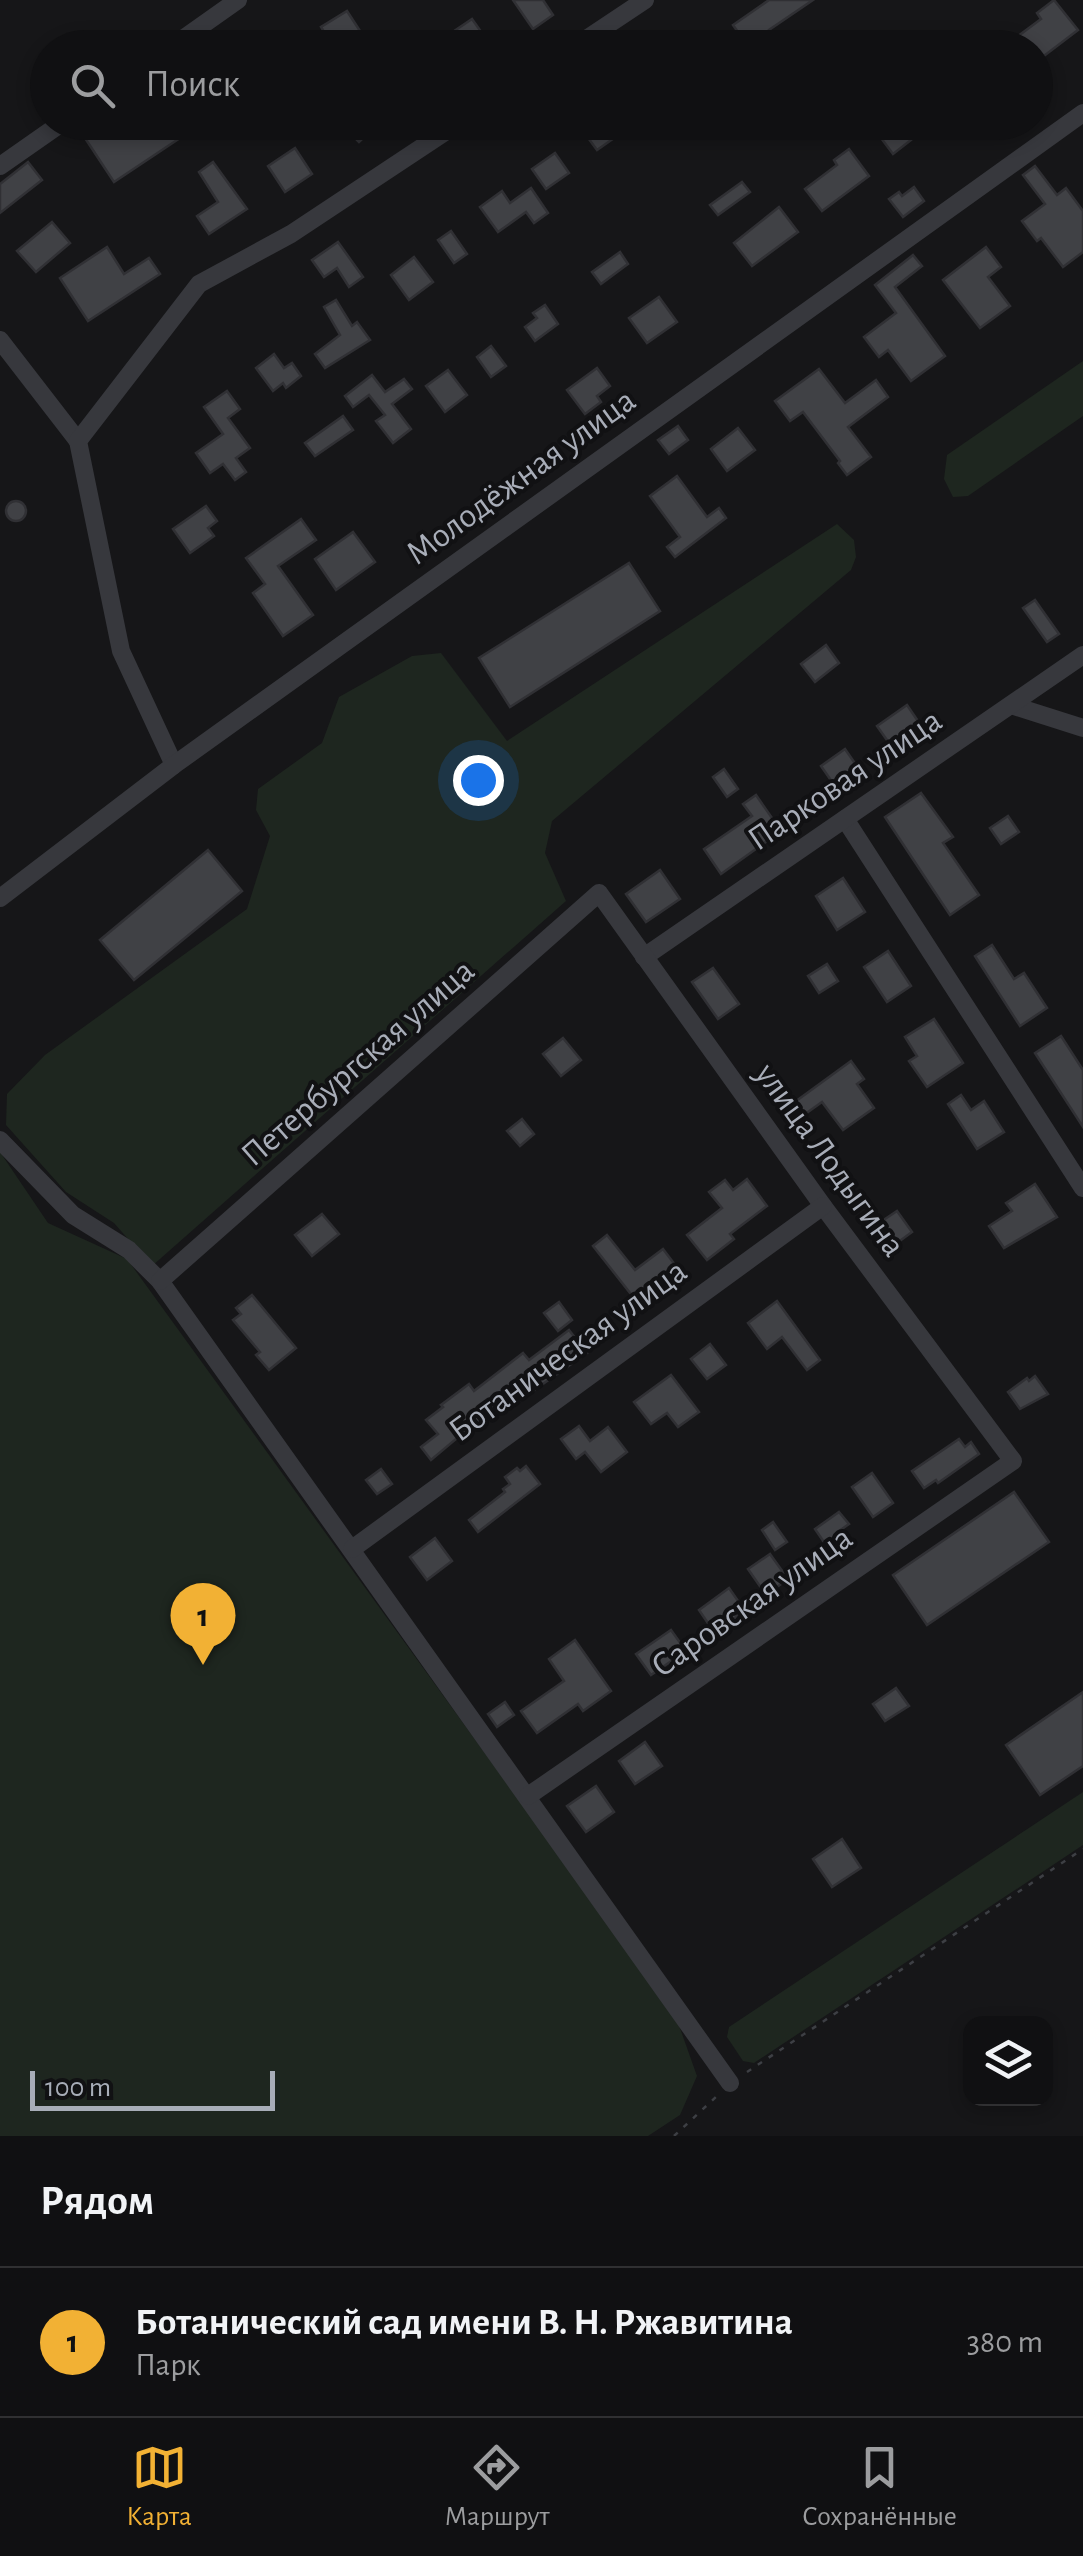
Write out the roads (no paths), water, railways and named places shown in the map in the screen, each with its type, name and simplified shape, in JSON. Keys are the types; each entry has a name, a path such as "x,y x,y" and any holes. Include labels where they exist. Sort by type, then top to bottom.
{"street":[{"path":"196,30 238,0"},
{"path":"600,30 645,0"},
{"name":"Молодёжная улица","path":"1053,135 1083,113"},
{"path":"0,166 37,140"},
{"path":"78,441 199,284 291,234 433,140"},
{"name":"Молодёжная улица","path":"0,898 174,766 1045,140"},
{"path":"0,340 78,441 121,651 174,766"},
{"name":"Парковая улица","path":"644,957 1083,655"},
{"path":"1011,706 1083,728"},
{"path":"845,819 1083,1188"},
{"name":"улица Лодыгина","path":"599,893 822,1206 1013,1461"},
{"name":"Петербургская улица","path":"160,1281 599,893"},
{"path":"0,1140 72,1215 130,1250 160,1281 730,2084"},
{"name":"Ботаническая улица","path":"352,1549 822,1206"},
{"name":"Саровская улица","path":"528,1796 1013,1461"}],"place":[{"name":"Ботанический сад имени В. Н. Ржавитина","path":"203,1665"}]}
